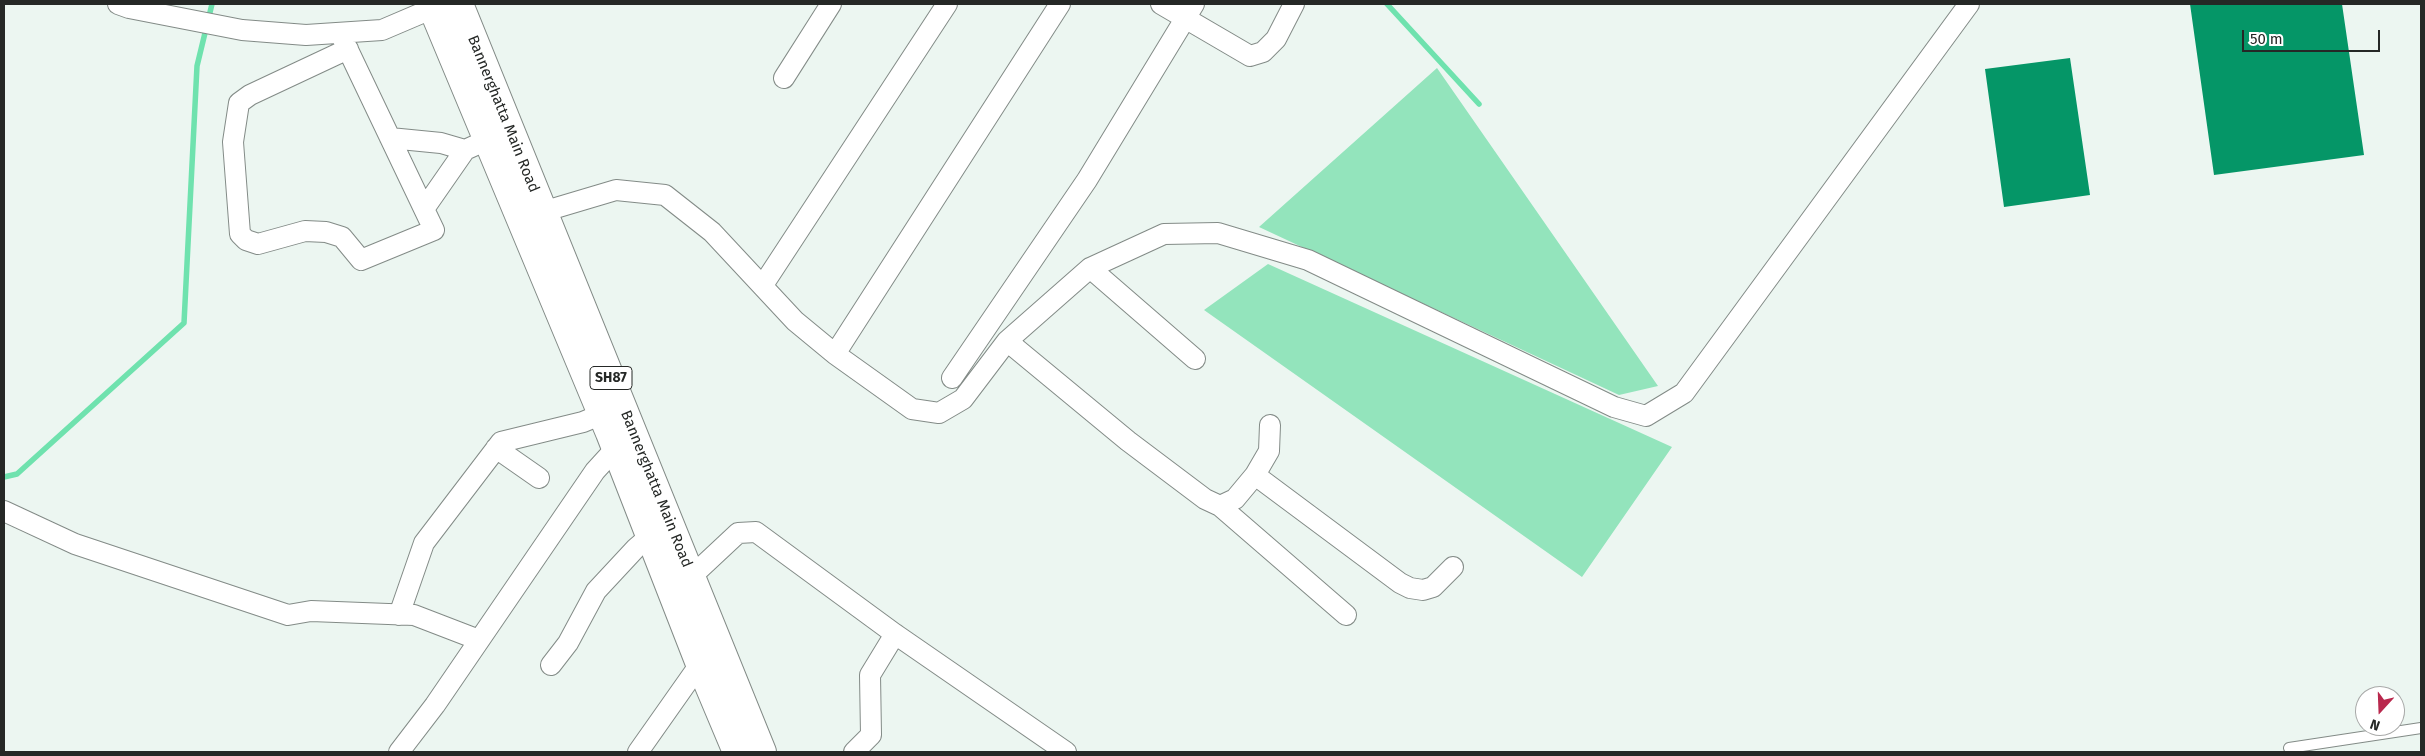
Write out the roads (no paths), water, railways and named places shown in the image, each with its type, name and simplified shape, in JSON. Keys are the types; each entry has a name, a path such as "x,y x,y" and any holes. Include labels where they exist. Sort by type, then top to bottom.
{"main road":[{"path":"442,5 476,145 532,215 602,414 626,445 650,536 700,664 743,752"},
{"name":"Bannerghatta Main Road","path":"442,5 532,215 626,445 692,576 743,752"}],"street":[{"path":"118,4 242,30 306,35 344,41"},
{"path":"784,78 831,4"},
{"path":"764,285 947,4"},
{"path":"835,354 1060,4"},
{"path":"1161,4 1189,12 1250,56 1263,52 1276,39 1294,4"},
{"path":"532,215 616,190 665,195 712,232 795,320 835,354 912,409 939,414 963,399 1006,341 1090,268 1164,234 1218,233 1308,260 1614,407 1646,416 1684,393 1969,4"},
{"path":"344,41 434,230 361,260 342,237 326,232 305,232 258,244 246,240 240,234 233,142 239,103 344,41 382,30 442,5"},
{"path":"952,378 1087,180 1189,12"},
{"path":"390,138 476,145"},
{"path":"424,209 476,145"},
{"path":"1090,268 1195,359"},
{"path":"1006,341 1128,441 1205,499 1220,506 1346,615"},
{"path":"399,615 424,543 500,442 583,422 602,414"},
{"path":"1220,506 1235,499 1256,475 1269,451 1270,426"},
{"path":"399,752 479,640 595,471 626,445"},
{"path":"496,448 539,478"},
{"path":"1256,475 1400,583 1410,588 1423,590 1433,587 1453,568"},
{"path":"4,511 75,544 288,614 311,611 414,615 479,640"},
{"path":"692,576 738,533 744,531 756,532 895,634 1066,752"},
{"path":"551,665 568,643 596,591 636,548 650,536"},
{"path":"854,752 871,735 870,675 895,634"},
{"path":"638,752 700,664"}],"lane":[{"path":"2289,748 2421,728"}],"waterway":[{"path":"4,477 17,474 184,323 197,66 212,4"},
{"path":"1387,4 1479,104"}]}
